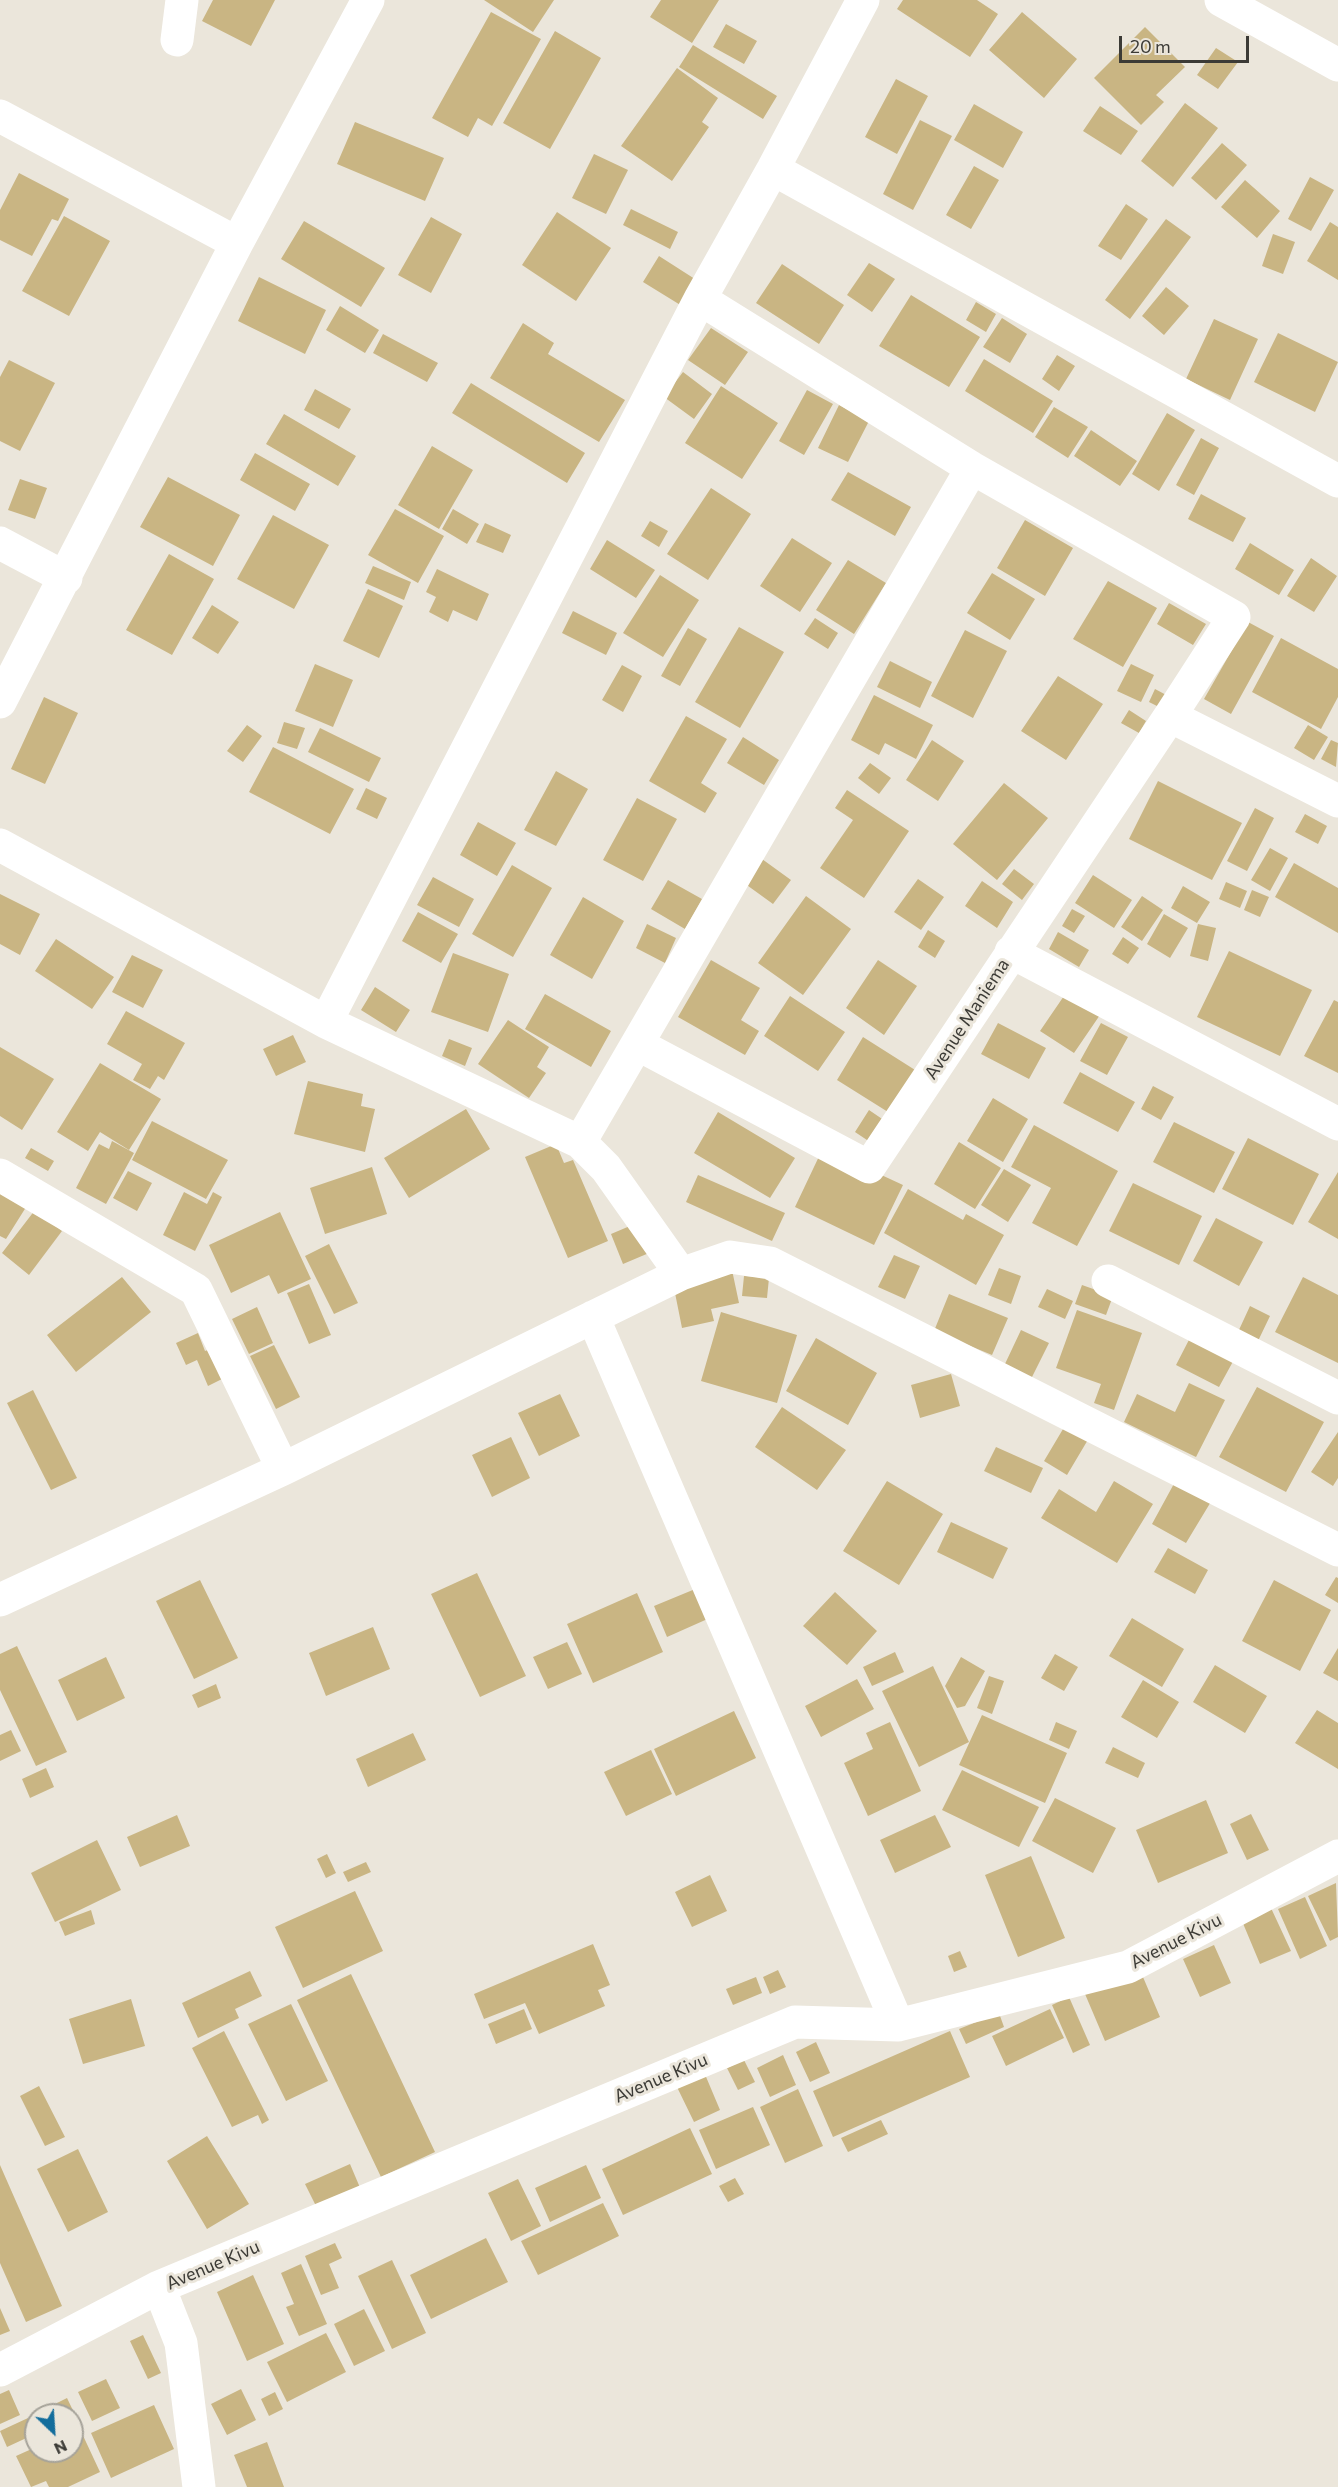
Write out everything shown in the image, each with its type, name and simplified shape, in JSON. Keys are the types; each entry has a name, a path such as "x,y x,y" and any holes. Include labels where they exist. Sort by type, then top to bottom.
{"street":[{"path":"177,40 182,0"},
{"path":"0,702 237,243 368,0"},
{"path":"327,1022 700,299 773,169 863,0"},
{"path":"1221,0 1338,65"},
{"path":"0,116 237,243"},
{"path":"773,169 1338,481"},
{"path":"580,1142 972,468 700,299"},
{"name":"Avenue Maniema","path":"637,1044 869,1167 1170,716 1233,617 972,468"},
{"path":"0,543 66,578"},
{"path":"1170,716 1338,801"},
{"path":"0,845 327,1022 580,1142 606,1168 681,1274"},
{"path":"1011,952 1338,1124"},
{"path":"0,1175 196,1290 283,1469"},
{"path":"0,1600 283,1469 681,1274 730,1257 770,1263 1338,1550"},
{"path":"1108,1281 1338,1398"},
{"path":"592,1317 898,2025"},
{"name":"Avenue Kivu","path":"0,2370 159,2287 795,2022 898,2025 1128,1966 1338,1856"},
{"path":"159,2287 181,2343 199,2487"}],"building":[{"path":"213,0 275,0 251,46 202,21"},
{"path":"484,0 554,0 533,32"},
{"path":"661,0 719,0 692,43 650,17"},
{"path":"903,0 977,0 998,14 970,57 897,9"},
{"path":"491,12 541,39 492,126 478,118 468,137 432,118"},
{"path":"1022,12 1077,59 1044,98 989,50"},
{"path":"726,24 757,41 744,64 713,47"},
{"path":"1145,27 1185,67 1156,95 1164,102 1141,125 1094,78"},
{"path":"555,31 601,58 550,149 503,123"},
{"path":"693,45 777,96 763,119 679,67"},
{"path":"1216,48 1238,62 1218,89 1197,75"},
{"path":"677,68 718,98 702,122 709,127 672,181 621,146"},
{"path":"896,79 928,96 897,154 865,137"},
{"path":"1185,103 1218,128 1173,187 1141,161"},
{"path":"974,104 1023,132 1003,168 954,140"},
{"path":"1100,106 1138,131 1121,155 1083,131"},
{"path":"920,120 952,136 913,210 883,194"},
{"path":"355,122 444,158 425,201 337,164"},
{"path":"1222,143 1247,165 1216,200 1191,178"},
{"path":"594,154 628,170 606,214 572,198"},
{"path":"974,166 999,180 971,229 946,215"},
{"path":"19,173 69,199 58,221 52,219 32,256 0,240 0,210"},
{"path":"1310,177 1334,190 1311,231 1288,219"},
{"path":"1245,180 1280,211 1257,238 1221,207"},
{"path":"1126,204 1148,219 1121,260 1098,246"},
{"path":"631,209 678,232 670,249 623,225"},
{"path":"557,212 611,248 576,301 522,265"},
{"path":"64,216 110,241 69,316 22,291"},
{"path":"431,217 462,234 431,293 398,275"},
{"path":"1166,219 1191,237 1130,319 1105,300"},
{"path":"304,221 385,268 361,307 281,259"},
{"path":"1330,222 1338,227 1338,280 1307,261"},
{"path":"1273,234 1295,242 1283,274 1262,266"},
{"path":"659,256 698,281 682,306 643,282"},
{"path":"869,263 895,279 872,312 847,295"},
{"path":"782,264 844,305 819,344 756,303"},
{"path":"259,277 326,310 305,354 238,321"},
{"path":"1166,287 1189,306 1164,335 1142,316"},
{"path":"911,295 980,337 949,387 879,346"},
{"path":"976,302 996,314 986,332 966,320"},
{"path":"340,306 379,330 365,353 326,330"},
{"path":"1002,318 1027,334 1010,363 983,347"},
{"path":"1214,319 1258,339 1230,400 1186,379"},
{"path":"523,323 554,343 548,354 625,400 599,442 490,378"},
{"path":"711,328 748,352 725,385 688,360"},
{"path":"1278,333 1338,362 1315,412 1254,382"},
{"path":"383,334 438,363 427,382 373,353"},
{"path":"1057,355 1075,366 1059,391 1042,379"},
{"path":"984,359 1053,401 1033,433 965,391"},
{"path":"9,360 55,383 20,451 0,441 0,377"},
{"path":"683,372 712,394 694,419 664,397"},
{"path":"471,383 585,453 567,483 452,413"},
{"path":"721,386 778,423 742,479 685,443"},
{"path":"315,389 351,409 339,429 304,410"},
{"path":"807,390 833,404 804,455 779,441"},
{"path":"839,405 869,421 848,462 818,448"},
{"path":"1054,407 1088,427 1068,458 1035,437"},
{"path":"1167,413 1195,430 1159,491 1132,474"},
{"path":"284,414 356,456 338,486 266,444"},
{"path":"1091,430 1137,461 1120,486 1074,456"},
{"path":"1201,438 1219,448 1194,495 1176,485"},
{"path":"432,446 473,470 439,529 398,505"},
{"path":"255,453 310,484 295,511 240,480"},
{"path":"848,472 911,507 895,536 831,500"},
{"path":"168,477 240,515 213,566 140,527"},
{"path":"20,479 47,488 35,519 8,510"},
{"path":"711,488 751,514 708,580 667,554"},
{"path":"1201,494 1246,518 1233,542 1188,519"},
{"path":"395,509 444,536 418,583 368,555"},
{"path":"453,509 479,524 467,544 442,529"},
{"path":"273,515 329,545 294,609 237,579"},
{"path":"1025,520 1073,548 1045,596 997,568"},
{"path":"650,521 668,531 659,547 641,536"},
{"path":"485,523 511,535 503,553 476,542"},
{"path":"792,538 832,563 800,612 760,586"},
{"path":"607,540 655,570 636,598 590,569"},
{"path":"1250,543 1294,570 1279,595 1235,569"},
{"path":"169,554 214,579 172,655 126,630"},
{"path":"1311,558 1337,576 1314,612 1287,596"},
{"path":"848,560 886,583 854,634 816,610"},
{"path":"373,566 411,582 404,600 365,583"},
{"path":"437,569 489,594 477,621 453,610 448,622 429,612 436,597 426,592"},
{"path":"992,573 1035,599 1010,640 967,613"},
{"path":"660,575 699,600 663,657 623,633"},
{"path":"1108,581 1157,608 1123,667 1073,639"},
{"path":"368,589 403,606 379,658 343,641"},
{"path":"1169,603 1206,624 1193,645 1157,624"},
{"path":"212,605 239,622 218,654 192,638"},
{"path":"573,611 617,633 606,655 562,633"},
{"path":"815,618 838,633 828,649 804,634"},
{"path":"1248,622 1274,636 1231,714 1204,699"},
{"path":"739,627 784,652 740,728 695,702"},
{"path":"688,628 707,639 680,686 661,676"},
{"path":"965,630 1007,651 973,718 931,696"},
{"path":"1281,638 1338,669 1338,697 1321,729 1252,692"},
{"path":"890,661 932,682 920,708 877,687"},
{"path":"315,664 353,680 333,727 295,711"},
{"path":"1131,664 1154,675 1141,702 1117,691"},
{"path":"622,665 642,676 623,712 602,700"},
{"path":"1058,676 1103,704 1066,760 1021,731"},
{"path":"1155,689 1170,697 1163,709 1149,702"},
{"path":"874,695 933,725 916,759 885,743 879,755 851,740"},
{"path":"44,697 78,713 45,784 11,769"},
{"path":"1129,710 1146,721 1139,733 1121,723"},
{"path":"686,716 727,739 701,783 717,793 705,813 649,781"},
{"path":"284,722 305,728 297,749 277,743"},
{"path":"247,725 262,736 243,762 227,751"},
{"path":"1308,725 1328,737 1314,760 1294,748"},
{"path":"320,728 381,758 369,782 308,752"},
{"path":"743,737 779,760 764,785 727,763"},
{"path":"932,740 964,761 938,801 906,780"},
{"path":"1331,740 1338,743 1336,767 1321,759"},
{"path":"273,747 354,789 330,834 249,792"},
{"path":"870,763 891,778 879,794 858,778"},
{"path":"556,771 588,789 556,846 524,830"},
{"path":"1158,781 1242,823 1212,880 1129,839"},
{"path":"1004,783 1048,818 997,880 953,844"},
{"path":"366,788 387,798 377,819 356,809"},
{"path":"847,790 909,831 864,898 820,868 853,820 835,808"},
{"path":"637,798 677,819 643,881 603,860"},
{"path":"1255,808 1274,818 1247,871 1227,861"},
{"path":"1305,814 1327,826 1318,844 1295,832"},
{"path":"478,822 516,843 497,876 460,855"},
{"path":"1270,848 1288,858 1270,891 1251,880"},
{"path":"762,859 791,880 773,904 744,883"},
{"path":"1294,863 1338,888 1338,933 1275,897"},
{"path":"512,865 552,888 513,957 472,934"},
{"path":"1014,869 1034,884 1022,900 1002,884"},
{"path":"1093,875 1132,900 1114,928 1075,903"},
{"path":"433,877 474,899 459,927 417,905"},
{"path":"918,879 944,897 921,930 894,912"},
{"path":"668,880 702,899 685,929 651,909"},
{"path":"982,881 1013,902 997,928 965,906"},
{"path":"1226,882 1247,891 1240,908 1219,899"},
{"path":"1183,886 1210,902 1197,923 1171,908"},
{"path":"1252,890 1269,897 1260,917 1244,910"},
{"path":"0,894 40,914 20,955 0,944"},
{"path":"806,896 851,929 803,995 758,963"},
{"path":"1142,896 1163,910 1142,941 1121,927"},
{"path":"583,897 624,921 592,979 550,955"},
{"path":"1072,909 1085,916 1074,933 1062,926"},
{"path":"418,912 458,934 441,963 402,941"},
{"path":"1164,914 1188,928 1170,958 1147,944"},
{"path":"647,924 676,938 665,963 636,948"},
{"path":"1198,924 1216,928 1208,961 1190,956"},
{"path":"928,930 945,941 935,958 918,947"},
{"path":"1058,932 1089,950 1079,967 1049,949"},
{"path":"1123,937 1139,948 1128,964 1112,954"},
{"path":"56,939 114,977 92,1009 35,971"},
{"path":"1229,951 1312,990 1280,1056 1197,1017"},
{"path":"453,953 509,974 488,1032 431,1012"},
{"path":"132,955 163,970 143,1008 112,992"},
{"path":"711,960 760,988 741,1020 759,1031 745,1055 678,1017"},
{"path":"878,960 917,986 884,1035 846,1008"},
{"path":"375,987 410,1010 396,1032 361,1010"},
{"path":"1068,990 1102,1012 1074,1053 1040,1031"},
{"path":"545,994 611,1031 591,1067 525,1029"},
{"path":"790,996 845,1032 818,1071 764,1036"},
{"path":"1334,1000 1338,1002 1338,1073 1304,1056"},
{"path":"126,1011 185,1043 164,1080 158,1076 150,1089 133,1080 142,1064 107,1044"},
{"path":"508,1020 549,1047 537,1067 546,1073 529,1098 478,1064"},
{"path":"998,1023 1046,1048 1029,1079 981,1054"},
{"path":"1101,1023 1128,1037 1107,1075 1080,1061"},
{"path":"293,1035 306,1062 276,1076 263,1049"},
{"path":"863,1037 923,1075 896,1117 837,1080"},
{"path":"449,1039 472,1048 465,1066 442,1056"},
{"path":"0,1047 54,1079 22,1130 0,1116"},
{"path":"100,1063 161,1099 129,1150 100,1132 88,1151 57,1132"},
{"path":"1080,1072 1135,1102 1118,1132 1063,1103"},
{"path":"308,1081 363,1094 361,1106 375,1109 365,1152 294,1134"},
{"path":"1153,1086 1174,1097 1161,1120 1141,1109"},
{"path":"993,1098 1028,1119 1003,1162 967,1141"},
{"path":"466,1109 490,1149 409,1198 384,1158"},
{"path":"869,1110 891,1125 876,1146 855,1132"},
{"path":"718,1112 795,1158 770,1198 694,1153"},
{"path":"152,1121 228,1160 206,1199 132,1160"},
{"path":"1174,1122 1235,1152 1214,1193 1153,1162"},
{"path":"1034,1125 1118,1171 1077,1246 1032,1223 1051,1188 1011,1167"},
{"path":"1248,1138 1319,1174 1293,1225 1222,1189"},
{"path":"112,1141 134,1153 106,1204 76,1188 99,1144 109,1149"},
{"path":"959,1142 1001,1168 975,1209 934,1184"},
{"path":"556,1144 564,1163 573,1160 608,1241 568,1258 525,1157"},
{"path":"31,1148 54,1161 48,1171 25,1158"},
{"path":"823,1148 903,1185 874,1245 795,1207"},
{"path":"372,1167 387,1214 325,1234 310,1188"},
{"path":"1004,1169 1031,1185 1008,1222 981,1205"},
{"path":"128,1171 152,1183 137,1211 113,1198"},
{"path":"1338,1172 1338,1239 1308,1222"},
{"path":"698,1175 785,1213 772,1241 686,1202"},
{"path":"1133,1183 1202,1216 1179,1265 1109,1231"},
{"path":"0,1187 28,1204 6,1239 0,1236"},
{"path":"908,1189 963,1220 966,1214 1004,1235 976,1285 884,1233"},
{"path":"184,1192 207,1204 213,1192 222,1197 195,1251 163,1235"},
{"path":"35,1210 62,1231 29,1275 2,1253"},
{"path":"280,1212 311,1279 278,1294 269,1275 231,1293 209,1245"},
{"path":"1216,1218 1263,1242 1239,1286 1193,1261"},
{"path":"637,1223 649,1253 623,1264 611,1234"},
{"path":"329,1244 358,1303 334,1314 305,1256"},
{"path":"894,1255 920,1266 905,1299 878,1287"},
{"path":"999,1268 1021,1276 1011,1304 988,1295"},
{"path":"732,1270 739,1303 711,1309 714,1321 682,1328 673,1283"},
{"path":"744,1276 769,1278 767,1298 742,1296"},
{"path":"122,1277 151,1312 76,1372 47,1335"},
{"path":"1303,1277 1338,1295 1338,1363 1275,1332"},
{"path":"309,1284 331,1335 309,1344 287,1293"},
{"path":"1082,1285 1113,1296 1106,1315 1075,1304"},
{"path":"1047,1289 1073,1301 1065,1319 1038,1307"},
{"path":"949,1294 1008,1318 992,1355 934,1331"},
{"path":"1250,1306 1270,1316 1258,1341 1238,1332"},
{"path":"257,1307 273,1343 249,1354 232,1319"},
{"path":"1077,1310 1142,1333 1114,1410 1094,1403 1101,1384 1056,1368"},
{"path":"721,1312 797,1335 777,1403 701,1381"},
{"path":"1021,1330 1049,1343 1031,1379 1004,1366"},
{"path":"198,1333 205,1351 213,1348 226,1377 208,1386 197,1360 186,1365 176,1343"},
{"path":"1192,1334 1236,1356 1219,1387 1176,1365"},
{"path":"816,1338 877,1373 848,1425 786,1391"},
{"path":"274,1345 300,1397 276,1409 250,1356"},
{"path":"951,1374 960,1406 920,1418 911,1385"},
{"path":"1189,1383 1225,1400 1196,1457 1124,1422 1137,1394 1175,1412"},
{"path":"1257,1387 1324,1422 1286,1492 1219,1457"},
{"path":"33,1390 77,1478 51,1490 7,1403"},
{"path":"560,1394 580,1436 539,1456 518,1413"},
{"path":"782,1407 846,1450 817,1490 755,1447"},
{"path":"1066,1424 1089,1438 1067,1475 1044,1461"},
{"path":"1338,1432 1338,1478 1333,1486 1311,1472"},
{"path":"511,1437 530,1478 492,1497 472,1455"},
{"path":"996,1447 1043,1468 1031,1493 984,1471"},
{"path":"1176,1480 1212,1500 1186,1543 1152,1524"},
{"path":"887,1481 943,1514 899,1585 843,1551"},
{"path":"1114,1481 1153,1504 1117,1563 1041,1518 1059,1489 1096,1512"},
{"path":"951,1522 1008,1548 993,1579 937,1552"},
{"path":"1168,1548 1208,1570 1195,1594 1154,1572"},
{"path":"477,1573 526,1676 480,1697 431,1594"},
{"path":"1336,1577 1338,1578 1338,1603 1325,1595"},
{"path":"200,1580 238,1658 194,1679 156,1601"},
{"path":"1274,1580 1331,1610 1300,1671 1242,1641"},
{"path":"700,1587 712,1617 667,1637 654,1606"},
{"path":"835,1592 877,1631 847,1665 803,1626"},
{"path":"637,1593 663,1652 593,1683 567,1624"},
{"path":"1132,1618 1184,1649 1162,1687 1109,1656"},
{"path":"373,1627 390,1669 326,1696 309,1653"},
{"path":"567,1642 582,1674 548,1689 533,1657"},
{"path":"17,1646 67,1752 36,1766 0,1690 0,1654"},
{"path":"1338,1648 1338,1681 1323,1673"},
{"path":"895,1652 904,1672 872,1686 863,1667"},
{"path":"1055,1654 1078,1667 1064,1691 1041,1678"},
{"path":"106,1657 125,1698 77,1721 58,1680"},
{"path":"961,1657 985,1671 965,1706 957,1708 945,1686"},
{"path":"1215,1665 1267,1696 1245,1733 1193,1702"},
{"path":"933,1666 969,1742 919,1767 882,1691"},
{"path":"989,1676 1004,1681 992,1714 977,1708"},
{"path":"857,1679 874,1709 821,1737 805,1706"},
{"path":"1143,1680 1179,1702 1157,1738 1121,1717"},
{"path":"216,1684 221,1698 198,1708 192,1695"},
{"path":"1317,1710 1338,1723 1338,1769 1295,1743"},
{"path":"734,1711 756,1758 676,1796 654,1749"},
{"path":"982,1715 1067,1753 1045,1803 959,1765"},
{"path":"890,1722 921,1791 868,1816 844,1763 873,1749 866,1733"},
{"path":"1056,1722 1077,1731 1069,1749 1049,1740"},
{"path":"11,1730 21,1751 0,1761 0,1735"},
{"path":"413,1733 426,1760 368,1787 356,1759"},
{"path":"1113,1747 1145,1763 1138,1778 1105,1763"},
{"path":"651,1750 672,1794 626,1816 604,1772"},
{"path":"46,1768 54,1787 30,1798 22,1779"},
{"path":"962,1770 1039,1807 1019,1847 942,1810"},
{"path":"1055,1798 1116,1828 1093,1873 1032,1841"},
{"path":"1206,1800 1228,1853 1158,1883 1136,1830"},
{"path":"1251,1814 1269,1850 1247,1860 1230,1824"},
{"path":"177,1815 190,1846 140,1867 127,1837"},
{"path":"935,1815 951,1847 895,1873 880,1840"},
{"path":"97,1840 121,1890 55,1922 31,1873"},
{"path":"327,1854 336,1873 326,1878 317,1859"},
{"path":"1031,1856 1065,1938 1018,1957 985,1875"},
{"path":"366,1862 371,1872 348,1882 343,1872"},
{"path":"710,1875 727,1911 692,1927 675,1892"},
{"path":"1336,1883 1338,1937 1330,1941 1308,1896"},
{"path":"355,1891 383,1951 303,1988 275,1927"},
{"path":"1305,1897 1327,1946 1300,1959 1278,1909"},
{"path":"1271,1908 1291,1951 1260,1964 1242,1921"},
{"path":"91,1910 95,1924 65,1936 59,1922"},
{"path":"593,1944 610,1985 598,1990 605,2006 539,2034 525,2003 484,2019 474,1994"},
{"path":"1214,1945 1231,1983 1200,1997 1183,1959"},
{"path":"960,1951 967,1967 954,1972 948,1956"},
{"path":"778,1970 786,1987 770,1994 763,1977"},
{"path":"1140,1970 1160,2017 1105,2041 1085,1994"},
{"path":"250,1971 262,1996 235,2009 239,2018 198,2038 182,2003"},
{"path":"351,1974 435,2152 381,2177 297,2000"},
{"path":"756,1977 762,1993 733,2005 726,1989"},
{"path":"1069,1997 1090,2045 1073,2053 1052,2005"},
{"path":"131,1999 145,2046 83,2064 69,2019"},
{"path":"291,2004 328,2081 286,2101 248,2024"},
{"path":"524,2009 532,2029 496,2044 488,2024"},
{"path":"1050,2009 1064,2038 1006,2066 992,2036"},
{"path":"999,2013 1004,2027 966,2044 959,2029"},
{"path":"224,2031 269,2120 262,2124 258,2115 232,2127 192,2048"},
{"path":"950,2031 970,2077 833,2137 813,2091"},
{"path":"816,2042 830,2073 810,2082 796,2052"},
{"path":"783,2055 796,2085 770,2097 757,2068"},
{"path":"744,2060 755,2082 738,2090 727,2068"},
{"path":"704,2072 720,2110 694,2122 676,2085"},
{"path":"39,2086 65,2137 45,2146 20,2096"},
{"path":"798,2089 823,2146 785,2163 760,2107"},
{"path":"753,2107 770,2145 716,2169 699,2130"},
{"path":"881,2120 888,2134 848,2152 841,2138"},
{"path":"690,2128 712,2174 623,2215 602,2169"},
{"path":"207,2136 249,2204 207,2229 167,2161"},
{"path":"78,2149 108,2212 68,2232 37,2169"},
{"path":"350,2164 361,2190 318,2210 305,2184"},
{"path":"0,2165 62,2306 26,2322 0,2263"},
{"path":"586,2165 601,2198 550,2222 535,2188"},
{"path":"735,2178 744,2194 728,2202 719,2186"},
{"path":"518,2179 541,2226 511,2241 488,2193"},
{"path":"603,2203 619,2236 538,2275 521,2241"},
{"path":"486,2238 508,2282 431,2319 410,2275"},
{"path":"335,2243 342,2258 329,2264 339,2288 321,2295 305,2256"},
{"path":"392,2260 426,2333 392,2349 358,2276"},
{"path":"301,2264 327,2324 299,2336 286,2307 294,2304 281,2273"},
{"path":"253,2275 284,2344 247,2361 217,2292"},
{"path":"0,2308 10,2331 0,2335"},
{"path":"364,2309 385,2351 354,2366 334,2324"},
{"path":"326,2333 346,2372 287,2402 267,2362"},
{"path":"143,2335 161,2373 148,2379 130,2341"},
{"path":"106,2379 120,2408 92,2421 78,2392"},
{"path":"241,2389 256,2420 227,2435 211,2404"},
{"path":"9,2390 20,2415 0,2424 0,2394"},
{"path":"275,2392 283,2409 269,2416 261,2399"},
{"path":"67,2398 69,2403 57,2403"},
{"path":"154,2405 174,2449 111,2478 91,2433"},
{"path":"24,2420 24,2439 7,2447 0,2431"},
{"path":"84,2438 100,2472 68,2487 49,2487 46,2481 31,2487 16,2456 24,2452 24,2463 84,2463"},
{"path":"267,2442 284,2487 247,2487 234,2455"}]}
